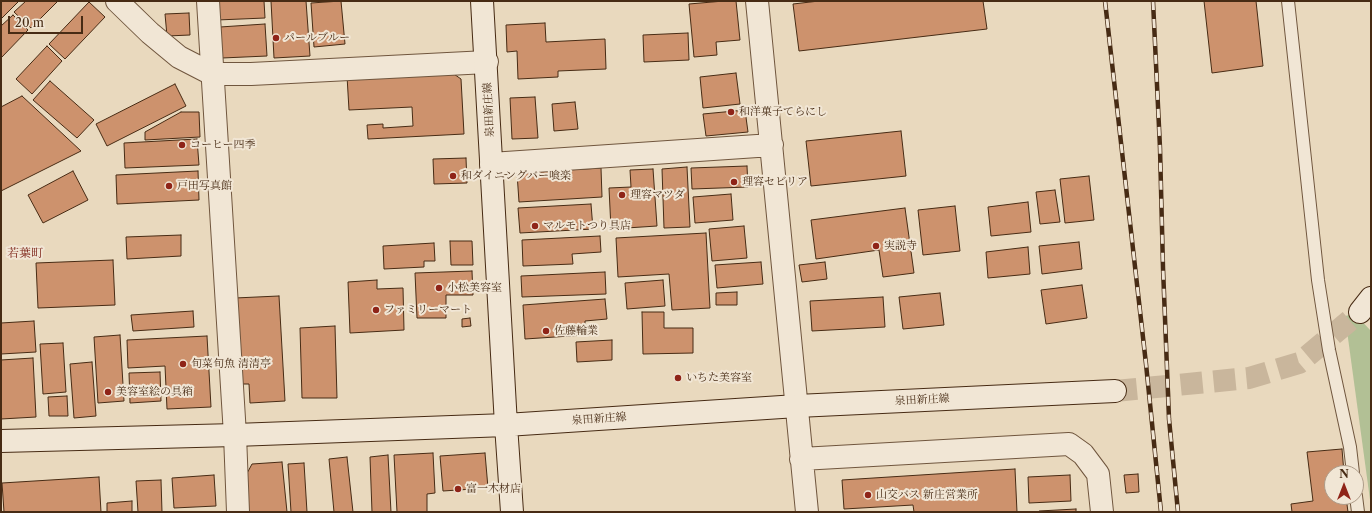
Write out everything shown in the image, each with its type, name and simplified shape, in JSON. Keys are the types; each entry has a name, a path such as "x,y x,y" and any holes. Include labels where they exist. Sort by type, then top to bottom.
{"street":[{"path":"117,1 150,33 179,57 212,74 250,74 486,62"},
{"path":"208,1 235,435 238,512"},
{"name":"泉田新庄線","path":"482,1 506,425 796,406 1115,391"},
{"path":"757,1 807,512"},
{"path":"491,164 772,145"},
{"path":"1,441 235,435 506,425 512,512"},
{"path":"801,459 1069,444 1083,454 1098,474 1102,512"}],"lane":[{"path":"1288,1 1318,280 1329,350 1350,447 1352,465"}],"green space":[{"path":"1355,314 1371,331 1371,507 1345,316"}],"building":[{"path":"1,1 19,1 1,19"},
{"path":"26,1 58,1 31,28 14,12"},
{"path":"216,1 264,1 265,18 217,20"},
{"path":"271,1 306,1 310,56 274,58"},
{"path":"341,1 345,44 314,47 311,3"},
{"path":"736,1 740,40 716,42 717,55 694,57 689,4"},
{"path":"819,1 983,1 987,29 799,51 793,4"},
{"path":"1204,1 1256,1 1263,66 1212,73"},
{"path":"89,2 105,17 65,59 49,44"},
{"path":"189,13 190,35 167,36 165,14"},
{"path":"13,15 28,30 1,58 1,26"},
{"path":"545,23 546,42 605,39 606,69 558,71 558,77 518,79 517,51 507,52 506,25"},
{"path":"265,24 267,56 222,58 220,27"},
{"path":"688,33 689,60 644,62 643,35"},
{"path":"47,46 62,61 32,94 16,79"},
{"path":"451,72 461,79 464,134 368,139 367,125 383,124 383,128 413,126 412,107 349,110 347,76"},
{"path":"736,73 740,104 703,108 700,77"},
{"path":"50,81 94,120 77,138 33,100"},
{"path":"175,84 186,106 107,146 96,124"},
{"path":"22,96 81,151 1,191 1,107"},
{"path":"535,97 538,138 512,139 510,98"},
{"path":"575,102 578,129 554,131 552,104"},
{"path":"745,110 748,132 706,136 703,114"},
{"path":"181,112 199,112 200,137 145,140 145,132"},
{"path":"901,131 906,176 811,186 806,141"},
{"path":"197,139 199,165 125,168 124,143"},
{"path":"466,158 467,183 434,184 433,159"},
{"path":"747,166 748,187 692,189 691,168"},
{"path":"687,167 690,227 664,228 662,169"},
{"path":"601,168 602,197 519,202 517,173"},
{"path":"653,169 657,226 611,229 609,188 631,187 630,170"},
{"path":"73,171 88,200 43,223 28,195"},
{"path":"198,171 199,200 117,204 116,175"},
{"path":"1089,176 1094,220 1065,223 1060,179"},
{"path":"1055,190 1060,222 1040,224 1036,192"},
{"path":"731,194 733,220 695,223 693,197"},
{"path":"1028,202 1031,232 991,236 988,207"},
{"path":"591,204 593,229 520,233 518,208"},
{"path":"955,206 960,251 923,255 918,210"},
{"path":"905,208 914,273 883,277 879,250 816,259 811,220"},
{"path":"744,226 747,258 712,261 709,229"},
{"path":"706,233 710,308 672,310 669,274 618,277 616,238"},
{"path":"181,235 181,256 127,259 126,237"},
{"path":"600,236 601,252 572,254 573,264 523,266 522,240"},
{"path":"450,241 472,241 473,265 451,265"},
{"path":"1079,242 1082,269 1042,274 1039,246"},
{"path":"434,243 435,261 424,261 424,267 384,269 383,246"},
{"path":"1028,247 1030,274 988,278 986,252"},
{"path":"113,260 115,305 38,308 36,263"},
{"path":"761,262 763,284 717,288 715,265"},
{"path":"825,262 827,279 802,282 799,265"},
{"path":"472,271 473,295 446,295 446,318 417,318 415,273"},
{"path":"605,272 606,294 522,297 521,276"},
{"path":"377,280 377,289 403,288 404,330 350,333 348,282"},
{"path":"663,280 665,306 627,309 625,283"},
{"path":"1082,285 1087,318 1046,324 1041,290"},
{"path":"737,292 737,305 716,305 716,293"},
{"path":"940,293 944,325 903,329 899,297"},
{"path":"279,296 285,401 250,403 249,384 239,384 235,298"},
{"path":"883,297 885,327 812,331 810,301"},
{"path":"605,299 607,319 585,321 585,335 525,339 523,305"},
{"path":"193,311 194,327 133,331 131,315"},
{"path":"642,312 664,312 664,328 693,328 693,353 643,354"},
{"path":"470,318 471,326 462,327 462,319"},
{"path":"34,321 36,352 1,354 1,323"},
{"path":"335,326 337,398 302,398 300,328"},
{"path":"120,335 124,401 98,403 94,337"},
{"path":"207,336 211,407 167,409 165,366 128,368 127,340"},
{"path":"612,340 612,360 577,362 576,342"},
{"path":"63,343 66,392 43,394 40,344"},
{"path":"33,358 36,417 1,419 1,360"},
{"path":"92,362 96,416 74,418 70,364"},
{"path":"160,372 161,401 130,403 129,373"},
{"path":"67,396 68,416 49,416 48,397"},
{"path":"1342,449 1343,465 1324,465 1324,505 1347,505 1348,512 1292,512 1291,504 1313,501 1307,452"},
{"path":"433,453 435,493 427,494 427,512 397,512 394,455"},
{"path":"485,453 488,488 443,491 440,456"},
{"path":"388,455 391,512 372,512 370,457"},
{"path":"347,457 353,512 334,512 329,459"},
{"path":"282,462 287,512 247,512 244,479 252,464"},
{"path":"304,463 307,512 291,512 288,464"},
{"path":"1015,469 1017,512 914,512 913,505 844,509 842,480"},
{"path":"1138,474 1139,492 1126,493 1124,475"},
{"path":"214,475 216,506 174,508 172,478"},
{"path":"1070,475 1071,501 1029,503 1028,477"},
{"path":"99,477 101,512 4,512 2,483"},
{"path":"161,480 162,512 138,512 136,481"},
{"path":"132,501 132,512 107,512 107,503"},
{"path":"1076,509 1076,512 1039,512 1039,511"}],"tunnel":[{"path":"1115,391 1249,378 1299,363 1360,312"}],"railway":[{"path":"1105,1 1146,364 1161,512"},
{"path":"1153,1 1160,148 1169,419 1178,512"}],"place":[{"name":"パールブルー","path":"276,38"},
{"name":"和洋菓子てらにし","path":"731,112"},
{"name":"コーヒー四季","path":"182,145"},
{"name":"和ダイニングバー喰楽","path":"453,176"},
{"name":"理容セビリア","path":"734,182"},
{"name":"戸田写真館","path":"169,186"},
{"name":"理容マツダ","path":"622,195"},
{"name":"マルモトつり具店","path":"535,226"},
{"name":"実説寺","path":"876,246"},
{"name":"小松美容室","path":"439,288"},
{"name":"ファミリーマート","path":"376,310"},
{"name":"佐藤輪業","path":"546,331"},
{"name":"旬菜旬魚 清清亭","path":"183,364"},
{"name":"いちた美容室","path":"678,378"},
{"name":"美容室絵の具箱","path":"108,392"},
{"name":"富一木材店","path":"458,489"},
{"name":"山交バス 新庄営業所","path":"868,495"}],"district":[{"name":"若葉町","path":"25,254"}]}
